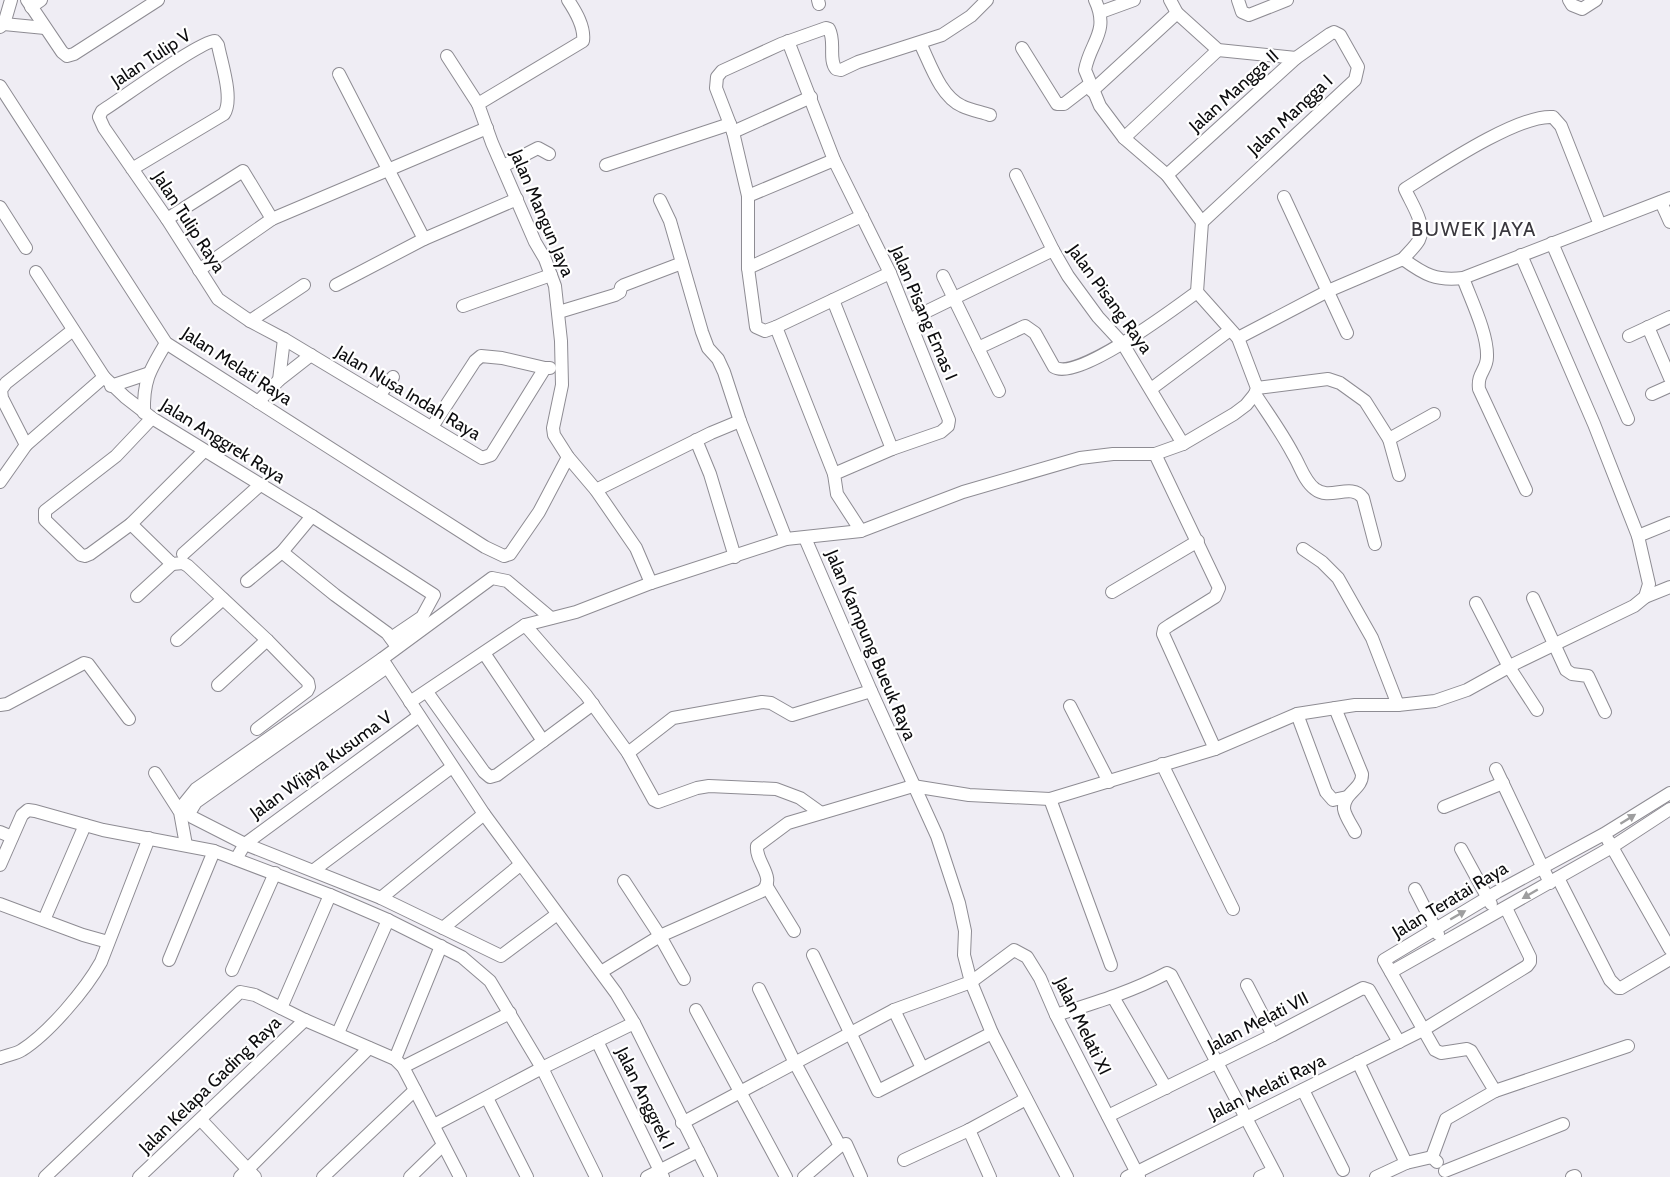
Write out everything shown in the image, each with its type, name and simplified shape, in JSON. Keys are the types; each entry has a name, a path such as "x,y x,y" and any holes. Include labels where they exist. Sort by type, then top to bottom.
{"street":[{"path":"11,0 2,26 45,28"},
{"path":"33,2 45,28 63,54 70,56 158,0"},
{"path":"478,104 583,41 584,33 568,0"},
{"path":"890,273 765,332 756,327 748,268 748,196 732,128 715,84 722,71 826,28 830,29 833,38 833,65 838,70 942,35 970,16 987,0"},
{"path":"1095,0 1101,12 1100,33 1085,70 1100,106 1124,138 1167,175 1202,222 1197,292 1234,334 1256,391 1293,453 1305,478 1317,491 1329,494 1352,490 1359,492 1363,498 1375,544"},
{"path":"1101,12 1134,0"},
{"path":"1170,0 1177,13 1218,50 1296,58"},
{"path":"1238,0 1242,12 1249,15 1287,0"},
{"path":"1569,0 1572,5 1582,9 1596,0"},
{"path":"1022,48 1057,104 1064,104 1091,88 1177,13"},
{"name":"Jalan Mangga I","path":"1202,222 1355,80 1358,67 1340,35 1334,32 1326,36"},
{"name":"Jalan Mangga II","path":"1167,175 1296,58 1326,36"},
{"name":"Jalan Tulip V","path":"102,111 195,49 212,40 216,41 228,95 227,110 132,170"},
{"name":"Jalan Pisang Emas I","path":"788,42 834,160 890,273 949,423 947,428 941,432 892,449 834,474"},
{"path":"920,43 942,86 953,99 963,107 990,115"},
{"path":"1124,138 1218,50"},
{"name":"Jalan Mangun Jaya","path":"447,56 478,104 555,286 559,312 562,385 553,428 554,435 636,548 651,583"},
{"path":"339,74 424,239"},
{"name":"Jalan Melati Raya","path":"0,86 166,343 485,547 504,556 510,554 539,512 568,457"},
{"path":"606,165 732,128 811,97"},
{"name":"Jalan Tulip Raya","path":"102,111 100,121 218,299 250,321 284,339"},
{"path":"1151,389 1234,334 1403,259 1418,242 1422,233 1421,224 1405,189 1488,139 1542,116 1553,117 1561,126 1600,225"},
{"path":"199,270 272,219 488,128"},
{"path":"503,166 538,148 549,154"},
{"path":"748,196 834,160"},
{"path":"167,219 243,171 272,219"},
{"path":"1016,175 1053,250"},
{"path":"1284,197 1347,333"},
{"path":"336,285 424,239 517,199"},
{"path":"660,200 670,220 702,333 708,348 718,359 724,372 740,421 786,539"},
{"path":"1403,259 1432,277 1446,280 1463,278 1665,200 1670,222"},
{"path":"0,207 26,248"},
{"path":"748,268 862,216"},
{"path":"1552,243 1628,419"},
{"name":"Jalan Pisang Raya","path":"909,320 1053,250 1068,276 1098,317 1123,344 1183,444"},
{"path":"1521,255 1594,424 1638,536 1649,584 1645,597"},
{"path":"559,312 615,296 624,285 682,263"},
{"name":"Jalan Anggrek Raya","path":"36,272 108,381 148,416 312,516 434,595 422,617 394,643"},
{"path":"463,306 551,275"},
{"path":"943,276 999,391"},
{"path":"1463,278 1479,318 1487,352 1486,364 1478,377 1479,389 1526,490"},
{"path":"250,321 304,285"},
{"path":"978,348 1025,326 1035,333 1054,367 1068,370 1123,344 1197,292"},
{"path":"833,300 892,449"},
{"path":"1629,336 1670,317"},
{"path":"776,327 834,474 837,494 861,531"},
{"path":"1648,327 1670,378"},
{"path":"26,445 4,408 1,394 3,387 73,330"},
{"path":"279,380 284,339"},
{"name":"Jalan Nusa Indah Raya","path":"284,339 482,458 491,455 545,368"},
{"path":"166,343 147,374 143,394 148,416 116,456 49,507 44,514 45,520 75,550 85,556 131,524 204,451"},
{"path":"258,402 279,380 311,355"},
{"path":"432,427 475,361 483,356 545,368 561,367"},
{"path":"0,482 26,445 108,381 147,374"},
{"path":"379,396 393,376"},
{"path":"1256,391 1328,379 1340,383 1365,401 1389,439 1399,475"},
{"path":"1652,394 1670,386"},
{"name":"Jalan Kampung Bueuk Raya","path":"1067,1177 992,1033 971,982 964,955 961,913 937,836 805,538 861,531 963,492 1080,459 1113,454 1155,454 1183,444 1234,414 1246,405 1256,391"},
{"path":"1389,439 1434,414"},
{"path":"596,490 696,440 740,421"},
{"path":"696,440 710,474 735,557"},
{"path":"1155,454 1219,588 1219,592 1208,602 1164,629 1163,634 1215,749"},
{"path":"183,554 260,485"},
{"path":"247,580 282,552 312,516"},
{"path":"1638,536 1670,523"},
{"path":"131,524 172,564"},
{"path":"410,702 525,625 576,612 651,583 786,539 805,538"},
{"path":"1112,592 1198,541"},
{"path":"1303,549 1322,562 1338,578 1372,638 1398,705"},
{"path":"282,552 387,633 394,643"},
{"path":"137,596 172,564 188,566 308,682 307,691 257,729"},
{"path":"551,618 507,581 492,578 394,643 385,663 196,802 190,812 192,817 245,844 381,898 501,956 556,915"},
{"path":"601,972 660,936 762,891 767,886 768,879 756,849 758,843 788,823 913,786 977,796 1050,799 1215,749 1297,714 1355,705 1398,705 1435,701 1467,690 1634,606 1645,597 1670,587"},
{"path":"1533,598 1566,670 1572,674 1588,676 1605,712"},
{"path":"177,640 223,599"},
{"path":"1476,603 1509,667 1537,710"},
{"path":"525,625 592,704 628,753 652,798 656,801 709,786 776,789 800,798 821,813"},
{"path":"218,685 267,640"},
{"path":"484,653 543,741"},
{"path":"0,705 7,704 84,663 88,664 106,686 129,719"},
{"path":"385,663 484,814 556,915 601,972 634,1023 711,1177"},
{"path":"178,810 196,789 385,663"},
{"path":"628,753 669,720 681,716 762,702 792,715 871,691"},
{"path":"427,692 484,772 490,777 497,775 592,704"},
{"path":"1071,706 1109,782"},
{"path":"1297,714 1326,792 1333,800 1347,797 1361,784 1363,778 1335,708"},
{"name":"Jalan Wijaya Kusuma V","path":"245,844 419,716"},
{"path":"1162,764 1233,909"},
{"path":"314,870 452,767"},
{"path":"1496,769 1543,867 1554,880 1610,980 1621,988 1670,960"},
{"path":"154,773 178,810 186,845"},
{"path":"1444,807 1503,783"},
{"name":"Jalan Teratai Raya","path":"1668,815 1391,972 1385,960 1488,898 1604,834 1670,793"},
{"path":"1347,797 1344,808 1355,832"},
{"path":"1050,799 1111,965"},
{"path":"1657,801 1668,815"},
{"path":"0,865 22,815 28,810 85,825 214,851 330,895 441,946 462,957 490,981 542,1068 596,1177"},
{"path":"381,898 484,814"},
{"path":"45,920 85,825"},
{"path":"0,832 12,837"},
{"path":"1604,834 1670,949"},
{"path":"0,1058 22,1050 56,1020 93,976 101,962 149,838"},
{"path":"236,859 245,844"},
{"path":"1461,849 1488,898 1501,911"},
{"path":"169,960 214,851"},
{"path":"443,928 520,865"},
{"path":"232,970 275,873"},
{"path":"624,881 660,936 684,980"},
{"path":"767,886 794,931"},
{"path":"1415,890 1442,944"},
{"path":"281,1008 330,895"},
{"path":"0,904 108,942"},
{"name":"Jalan Melati Raya","path":"1134,1175 1423,1030 1530,962 1530,957 1501,911"},
{"path":"338,1033 388,920"},
{"path":"399,1063 441,946"},
{"name":"Jalan Melati XI","path":"971,982 1014,950 1027,957 1040,978 1056,1015 1108,1116 1134,1175"},
{"path":"813,954 878,1091 992,1033"},
{"path":"1391,972 1438,1052 1467,1049 1471,1051 1495,1091"},
{"path":"1056,1015 1113,998 1167,973 1171,975 1275,1174 1260,1177"},
{"path":"682,1123 894,1010 971,982"},
{"path":"1247,985 1273,1035"},
{"name":"Jalan Melati VII","path":"1108,1116 1364,988 1371,992 1399,1042"},
{"path":"759,989 795,1063 861,1177"},
{"path":"45,1177 239,993 255,996 399,1063 460,1177"},
{"path":"1113,998 1166,1088"},
{"path":"696,1010 786,1177"},
{"path":"894,1010 922,1068"},
{"path":"399,1063 510,1013"},
{"name":"Jalan Kelapa Gading Raya","path":"139,1177 305,1020"},
{"path":"434,1125 634,1023"},
{"name":"Jalan Anggrek I","path":"597,1041 661,1174"},
{"path":"1432,1157 1446,1119 1495,1091 1628,1046"},
{"path":"201,1120 248,1174 369,1048"},
{"path":"1358,1062 1406,1163"},
{"path":"323,1177 415,1090"},
{"path":"1303,1090 1343,1170"},
{"path":"487,1098 527,1177"},
{"path":"904,1160 969,1130 1026,1099"},
{"path":"1432,1157 1447,1174 1563,1124"},
{"path":"969,1130 990,1177"},
{"path":"410,1177 443,1145"},
{"path":"804,1177 843,1145"},
{"path":"646,1177 661,1174 698,1151"},
{"path":"1377,1177 1406,1163 1432,1157"}],"district":[{"name":"BUWEK JAYA","path":"1474,229"}]}
